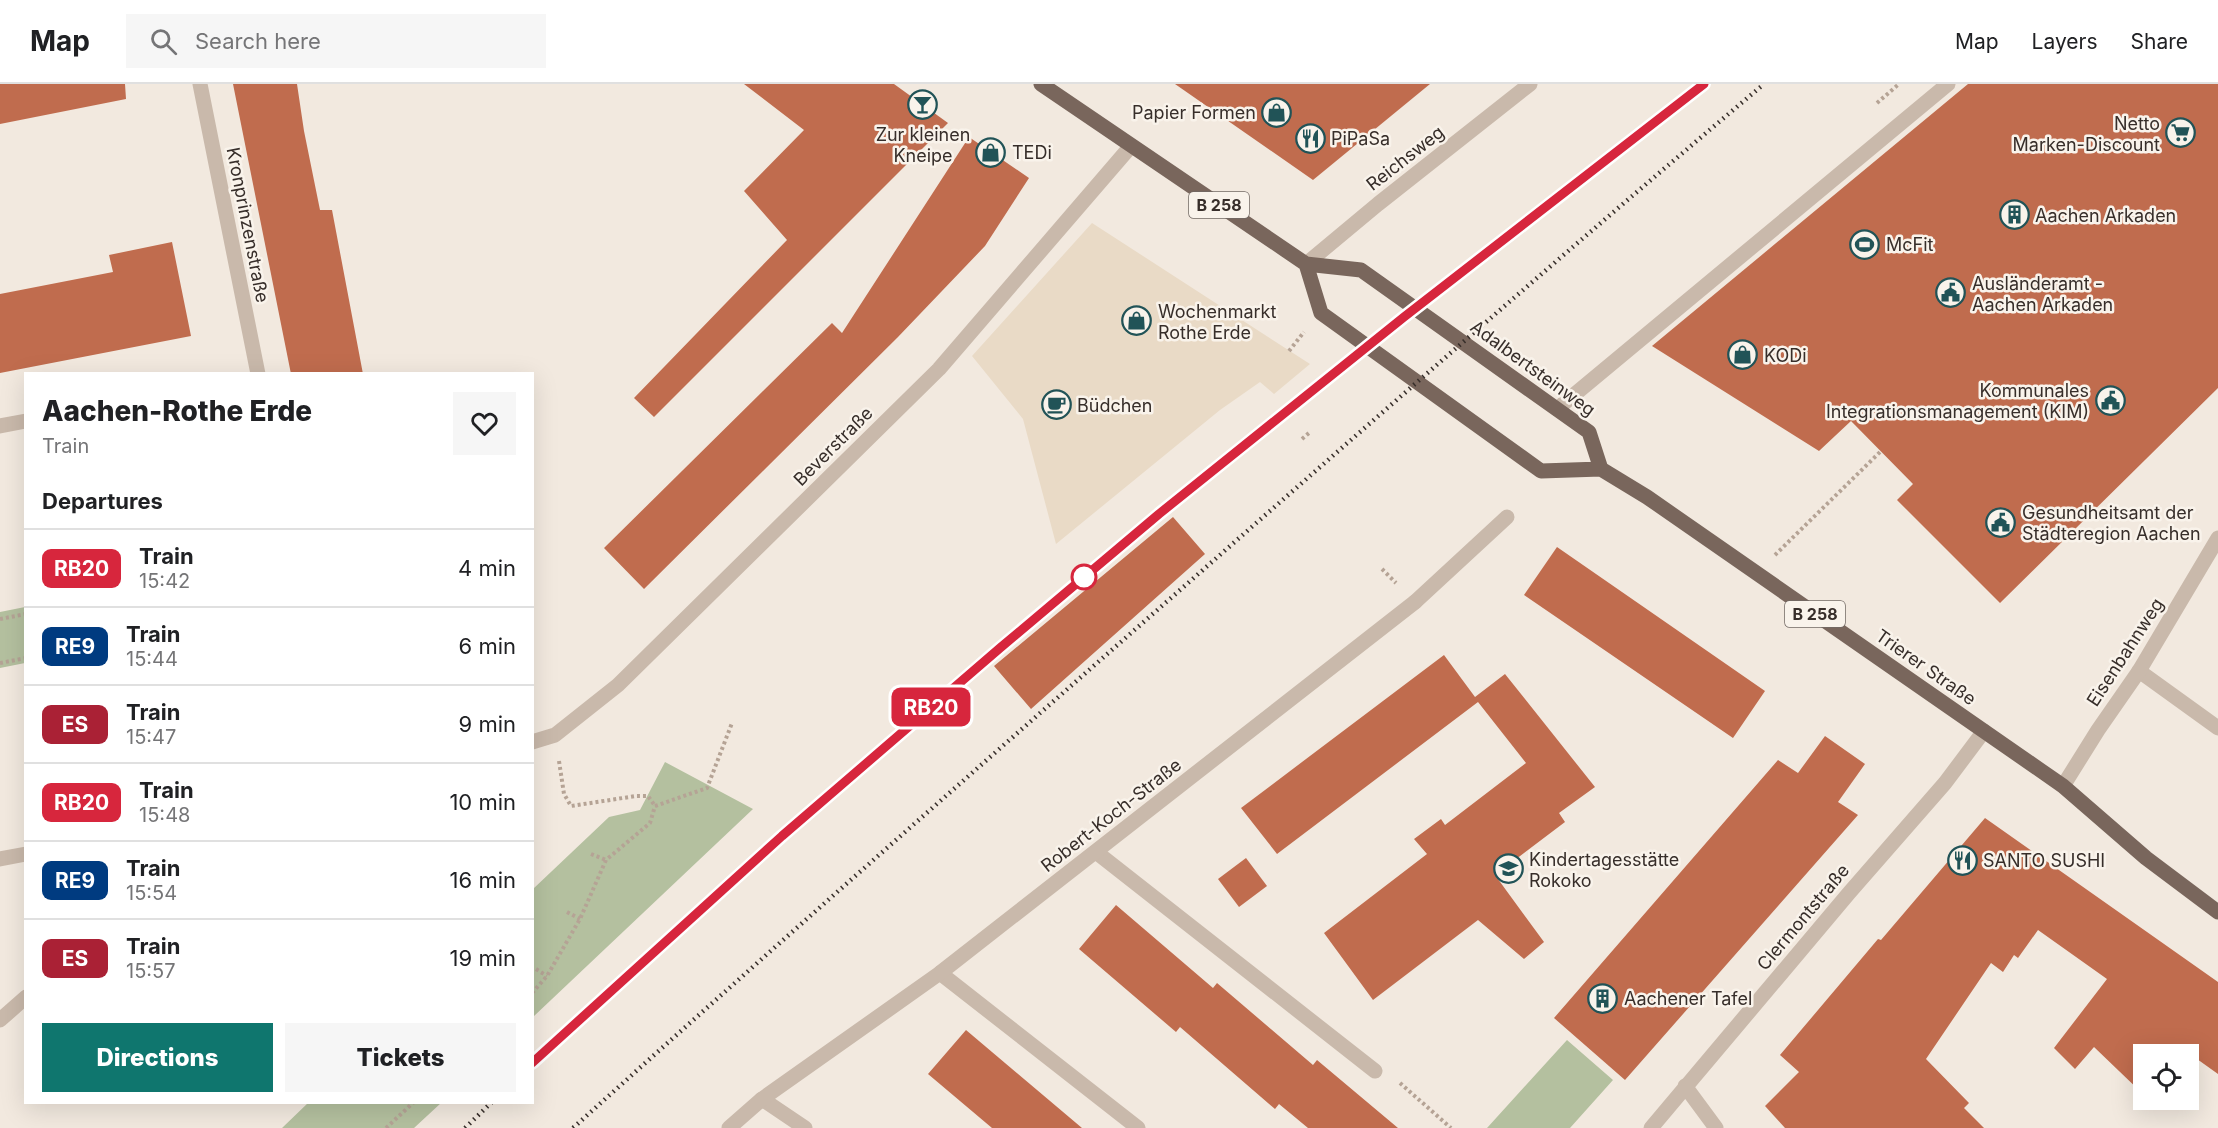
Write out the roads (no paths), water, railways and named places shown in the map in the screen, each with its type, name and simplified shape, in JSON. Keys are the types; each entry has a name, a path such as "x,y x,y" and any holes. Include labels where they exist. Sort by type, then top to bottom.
{"main road":[{"name":"Adalbertsteinweg","path":"1041,84 1306,264 1361,270 1589,432 1601,469"},
{"path":"1306,264 1321,313 1541,471 1601,469"},
{"name":"Trierer Straße","path":"1601,469 1647,497 2063,786 2146,858 2218,912"}],"street":[{"name":"Kronprinzenstraße","path":"200,84 258,372"},
{"name":"Reichsweg","path":"1306,264 1530,84"},
{"path":"1557,409 1948,84"},
{"name":"Beverstraße","path":"534,741 555,735 618,685 939,369 1131,146"},
{"path":"0,426 24,421"},
{"name":"Robert-Koch-Straße","path":"729,1128 762,1099 940,973 1415,602 1507,517"},
{"name":"Eisenbahnweg","path":"2063,786 2139,671 2218,538"},
{"path":"2139,671 2218,728"},
{"name":"Clermontstraße","path":"1651,1128 1848,893 1945,783 1984,731"},
{"path":"1096,852 1375,1071"},
{"path":"0,859 24,854"},
{"path":"940,973 1137,1128"},
{"path":"0,1020 24,999"},
{"path":"1685,1086 1716,1128"},
{"path":"762,1099 805,1128"}],"railway":[{"path":"534,1061 782,836 1159,514 1404,317 1704,84"},
{"path":"573,1128 1312,474 1764,84"},
{"path":"465,1128 490,1104"}],"train":[{"name":"RB20","path":"534,1061 890,741 1159,514 1404,317 1704,84"}],"place":[{"name":"Zur kleinen Kneipe","path":"923,105"},
{"name":"Papier Formen","path":"1277,112"},
{"name":"Netto Marken-Discount","path":"2181,133"},
{"name":"PiPaSa","path":"1310,138"},
{"name":"TEDi","path":"991,152"},
{"name":"Aachen Arkaden","path":"2014,215"},
{"name":"McFit","path":"1865,244"},
{"name":"Ausländeramt - Aachen Arkaden","path":"1951,293"},
{"name":"Wochenmarkt Rothe Erde","path":"1137,321"},
{"name":"KODi","path":"1743,355"},
{"name":"Kommunales Integrationsmanagement (KIM)","path":"2110,400"},
{"name":"Büdchen","path":"1056,405"},
{"name":"Gesundheitsamt der Städteregion Aachen","path":"2001,522"},
{"name":"SANTO SUSHI","path":"1962,860"},
{"name":"Kindertagesstätte Rokoko","path":"1508,869"},
{"name":"Aachener Tafel","path":"1603,998"}]}
